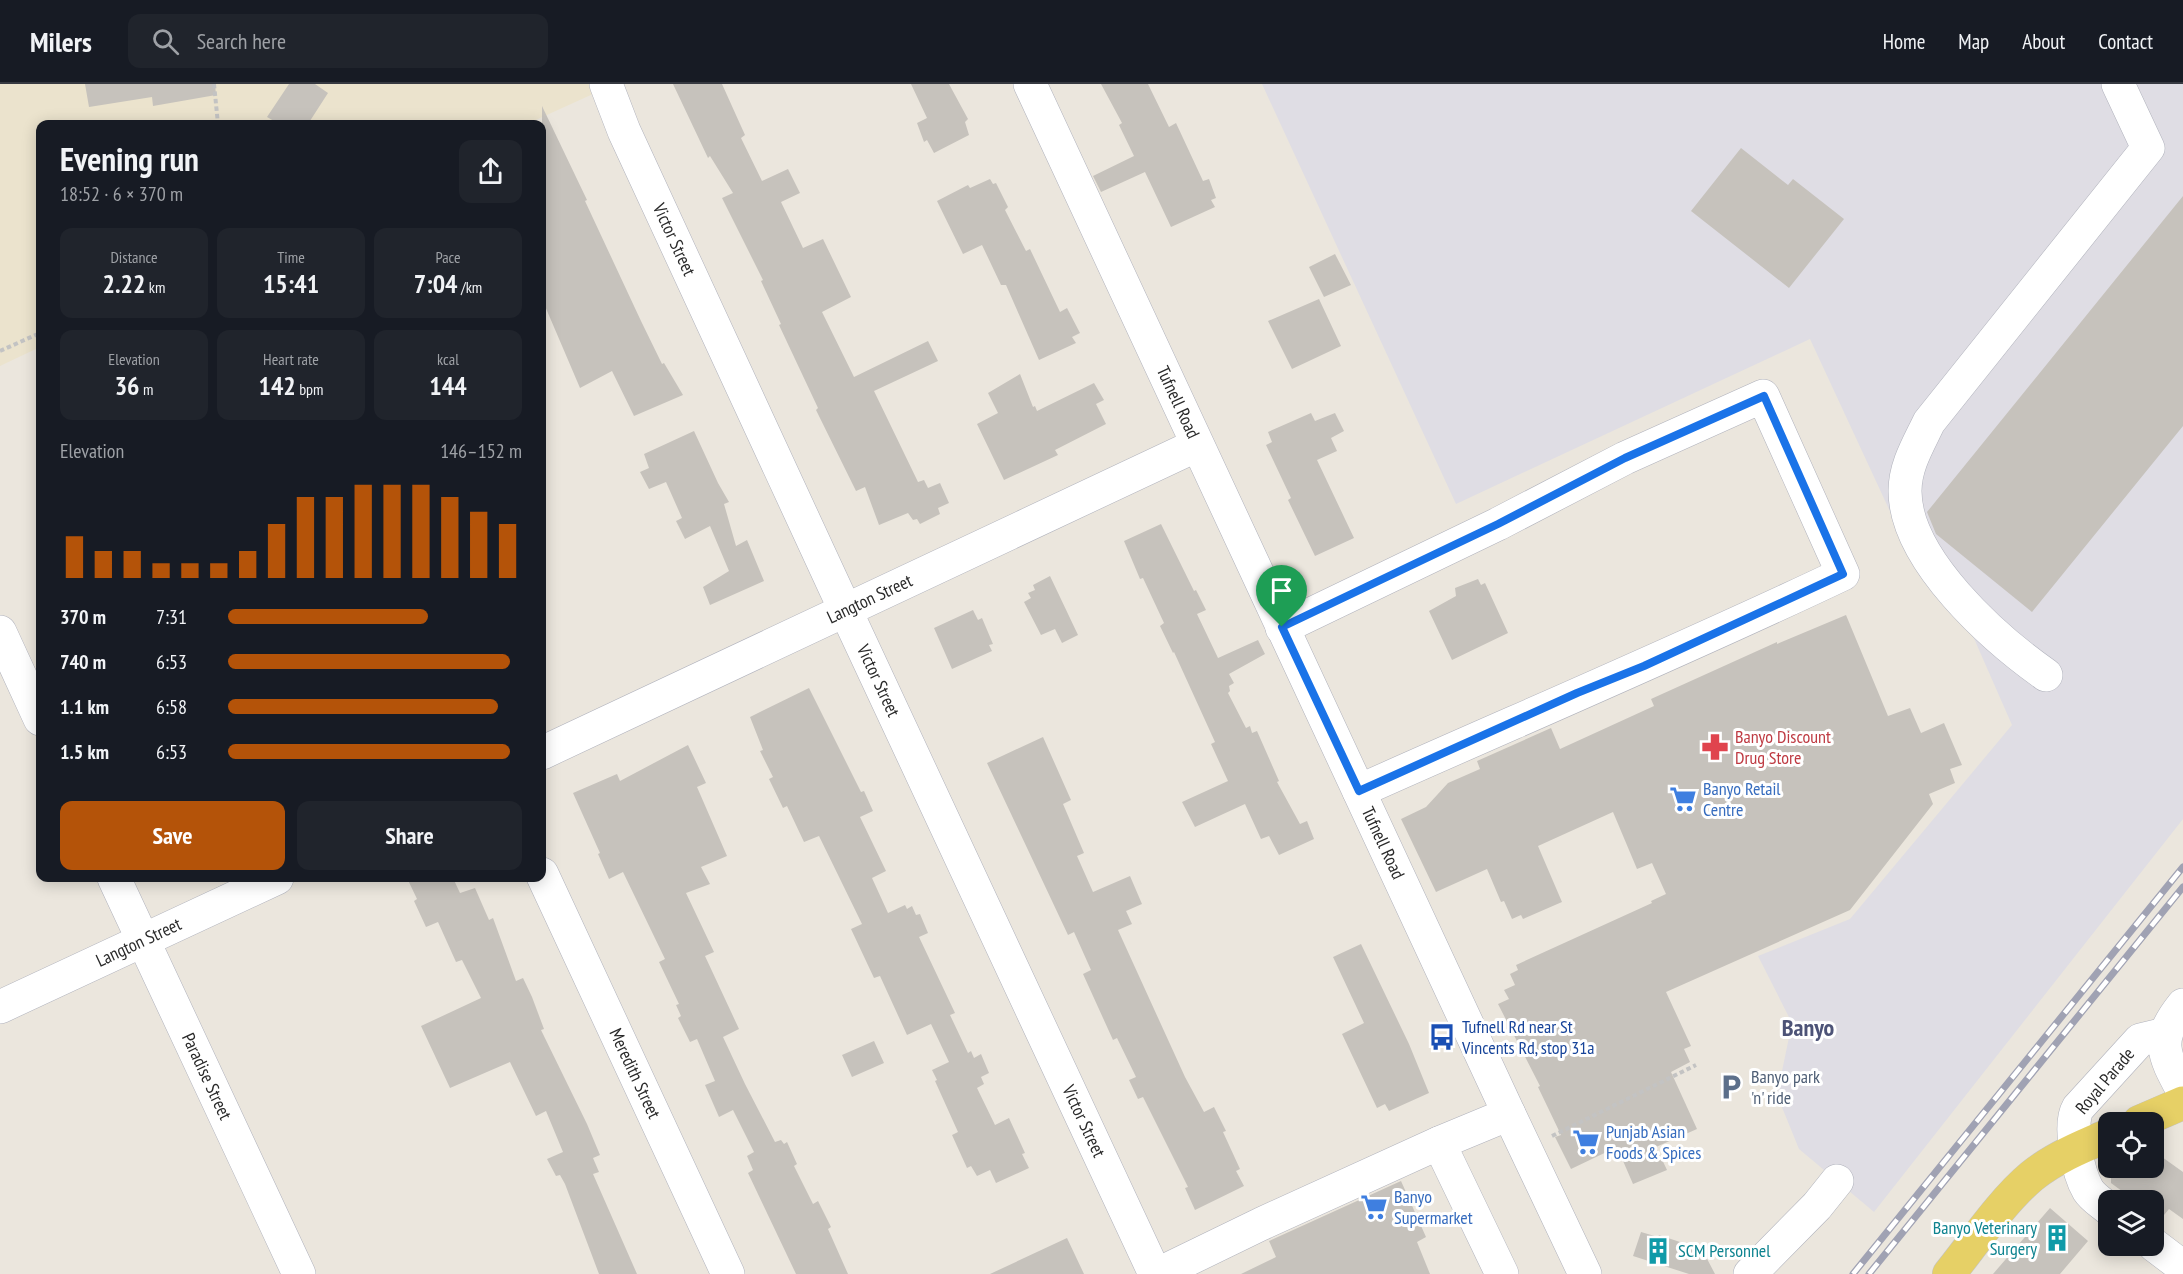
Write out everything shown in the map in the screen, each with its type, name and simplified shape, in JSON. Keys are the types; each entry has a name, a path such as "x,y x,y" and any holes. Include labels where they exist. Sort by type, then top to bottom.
{"main road":[{"path":"2162,1112 2183,1103"},
{"name":"Royal Parade","path":"1949,1274 2020,1186 2043,1167 2098,1140"}],"street":[{"name":"Victor Street","path":"606,84 624,131 846,611 1157,1274"},
{"name":"Tufnell Road","path":"1030,84 1585,1274"},
{"path":"2046,675 1983,624 1934,565 1912,526 1907,509 1907,476 1910,461 1929,422 2148,148 2118,84"},
{"path":"1282,627 1498,524 1625,458 1764,396 1843,574 1644,666 1577,693 1359,791"},
{"name":"Langton Street","path":"546,751 1197,445"},
{"path":"0,632 36,710"},
{"name":"Paradise Street","path":"116,882 299,1274"},
{"name":"Langton Street","path":"0,1007 268,882"},
{"name":"Meredith Street","path":"546,882 728,1274"},
{"path":"2165,1034 2173,1017 2183,1005"},
{"name":"Royal Parade","path":"2076,1150 2074,1119 2078,1108 2140,1040 2165,1034 2166,1055 2183,1091"},
{"path":"1157,1274 1439,1143 1509,1114"},
{"path":"1439,1143 1502,1274"},
{"path":"2076,1150 2087,1188 2098,1198"},
{"path":"1750,1274 1786,1219 1817,1206 1837,1181"},
{"path":"2164,1253 2183,1267"}],"path":[{"path":"214,84 218,120"},
{"path":"0,351 36,335"},
{"path":"1551,1136 1696,1065"}],"shaded area":[{"path":"0,84 615,84 536,120 36,120 36,349 0,366"},
{"path":"1262,84 2183,84 2183,819 1874,1212 1799,1149 1777,1095 1792,1023 1758,956 1850,919 2012,725 1965,618 1920,576 1810,339 1456,504"}],"building":[{"path":"85,84 215,84 216,95 153,106 152,97 89,107"},
{"path":"289,84 315,84 328,93 311,120 272,120 267,117"},
{"path":"673,84 722,84 745,135 741,138 762,181 788,169 800,193 781,202 803,248 823,239 851,297 822,312 854,377 928,341 938,361 874,391 918,482 924,480 928,488 940,483 949,503 938,508 940,514 920,524 908,513 879,525 865,487 856,491 816,410 818,408 779,325 781,324 761,281 763,280 722,198 733,193 710,156 708,158"},
{"path":"911,84 949,84 968,119 965,122 969,135 934,153 927,140 924,142 917,123 927,118"},
{"path":"1101,84 1148,84 1169,127 1176,123 1203,181 1209,179 1216,198 1211,200 1215,207 1171,227 1145,172 1101,192 1093,176 1134,156 1119,125 1122,123"},
{"path":"542,106 641,321 662,364 664,363 683,395 634,416 612,371 580,388 546,308 546,120 542,120"},
{"path":"1741,148 1788,185 1793,179 1844,219 1789,288 1691,211"},
{"path":"990,179 993,184 996,183 1008,207 1005,210 1026,251 1030,249 1060,312 1067,308 1080,333 1072,337 1076,343 1039,360 1006,285 1001,285 982,245 963,254 937,201 968,185 970,188"},
{"path":"2183,196 2183,426 2032,612 1936,534 1927,512"},
{"path":"1335,254 1351,285 1324,297 1309,267"},
{"path":"1319,299 1341,346 1292,369 1268,321"},
{"path":"1020,374 1033,407 1035,406 1037,411 1094,383 1104,400 1096,404 1106,424 1055,450 1058,455 1004,480 977,424 998,413 988,393"},
{"path":"1311,413 1315,421 1335,413 1344,431 1331,438 1337,451 1317,460 1354,538 1315,556 1288,500 1291,498 1266,445 1272,442 1268,432"},
{"path":"694,431 729,502 724,504 736,546 747,540 764,581 710,605 703,587 729,571 710,526 685,539 676,521 682,518 666,482 649,489 640,472 649,468 644,454"},
{"path":"1161,524 1194,591 1196,590 1206,610 1197,614 1218,658 1258,640 1265,654 1229,674 1234,683 1229,686 1228,693 1246,728 1250,726 1252,733 1257,731 1279,781 1277,782 1300,824 1307,821 1314,839 1279,855 1269,836 1261,839 1245,804 1195,827 1182,802 1228,781 1211,744 1215,742 1160,626 1164,623 1143,578 1140,579 1124,541"},
{"path":"1050,576 1078,635 1062,643 1055,629 1041,635 1024,602 1031,598 1028,593 1035,590 1033,585"},
{"path":"1478,579 1481,585 1485,583 1508,633 1452,660 1429,611 1456,596 1455,588"},
{"path":"973,610 978,620 982,618 993,644 989,645 992,651 952,669 934,628"},
{"name":"Banyo Retail Centre","path":"1846,615 1888,716 1910,708 1921,733 1944,723 1962,765 1950,769 1955,783 1929,794 1933,804 1850,910 1666,992 1691,1046 1684,1049 1690,1062 1671,1072 1697,1129 1656,1147 1667,1170 1633,1184 1617,1147 1571,1169 1555,1137 1561,1135 1538,1087 1540,1086 1498,1004 1509,999 1504,990 1515,985 1510,974 1518,970 1516,965 1652,903 1651,901 1666,894 1652,863 1637,869 1613,812 1538,846 1562,902 1523,919 1521,915 1512,919 1504,901 1501,902 1487,869 1436,892 1401,819 1426,807 1448,783 1480,769 1477,761 1551,728 1560,749 1654,706 1651,699 1777,642 1777,644"},
{"path":"809,688 861,792 864,791 873,811 860,817 886,871 872,878 888,913 905,905 907,909 912,906 916,915 920,914 928,933 919,937 955,1013 950,1015 968,1053 971,1051 974,1058 981,1054 989,1073 981,1077 984,1084 977,1088 995,1125 1009,1118 1025,1153 1022,1154 1029,1168 996,1183 990,1170 977,1176 971,1166 967,1168 952,1135 958,1132 932,1070 949,1062 931,1024 907,1035 880,976 874,978 851,929 862,924 819,836 804,842 787,806 783,808 769,779 773,777 760,751 763,750 750,717"},
{"path":"1043,737 1071,800 1063,804 1084,853 1077,856 1093,892 1130,876 1142,904 1126,911 1132,924 1118,930 1185,1077 1204,1112 1214,1107 1240,1169 1236,1171 1244,1186 1195,1210 1185,1188 1188,1187 1143,1097 1138,1099 1129,1080 1136,1077 1117,1038 1113,1040 1083,974 1091,970 1074,932 1068,935 987,763"},
{"path":"688,745 706,783 697,787 727,856 701,867 710,884 686,893 714,952 705,956 739,1029 723,1037 775,1142 781,1140 784,1144 787,1142 797,1164 794,1166 813,1204 818,1201 831,1227 828,1229 848,1274 796,1274 748,1173 753,1170 747,1156 754,1152 733,1110 719,1117 705,1085 715,1081 697,1039 690,1042 678,1018 681,1016 676,1005 679,1004 659,962 665,959 623,872 609,879 573,793 617,774 620,781"},
{"path":"409,882 455,882 460,893 475,888 489,920 493,918 516,981 523,978 544,1029 541,1030 600,1155 593,1158 599,1172 593,1174 637,1274 599,1274 565,1184 560,1175 556,1176 547,1159 563,1152 546,1111 536,1116 510,1062 450,1088 421,1026 481,998 462,960 456,962 438,922 426,927 414,901 417,899"},
{"path":"1361,944 1409,1044 1429,1093 1389,1111 1385,1104 1377,1108 1342,1034 1364,1023 1333,957"},
{"path":"874,1041 884,1063 852,1077 842,1055"},
{"path":"2164,1158 2183,1172 2183,1219 2169,1209 2164,1215 2164,1190 2120,1190 2111,1183 2111,1178 2164,1178"},
{"name":"Banyo Supermarket","path":"1401,1181 1426,1237 1417,1242 1430,1274 1241,1274 1276,1257 1269,1241"},
{"path":"2050,1208 2088,1241 2060,1274 1993,1274"},
{"path":"1641,1232 1658,1237 1659,1235 1695,1247 1695,1250 1704,1253 1715,1274 1689,1274 1633,1256"},
{"path":"1067,1238 1084,1274 990,1274"}],"railway":[{"path":"1853,1274 2183,867"},
{"path":"1869,1274 2183,887"}],"place":[{"name":"Banyo Discount Drug Store","path":"1715,747"},
{"name":"Banyo Retail Centre","path":"1683,799"},
{"name":"Tufnell Rd near St Vincents Rd, stop 31a","path":"1442,1037"},
{"name":"Banyo park 'n' ride","path":"1731,1087"},
{"name":"Punjab Asian Foods & Spices","path":"1586,1142"},
{"name":"Banyo Supermarket","path":"1374,1207"},
{"name":"Banyo Veterinary Surgery","path":"2057,1238"},
{"name":"SCM Personnel","path":"1658,1251"}],"district":[{"name":"Banyo","path":"1808,1028"}],"route":[{"path":"1764,396 1843,574 1644,666 1577,693 1359,791 1282,627 1498,524 1625,458 1764,396"}]}
